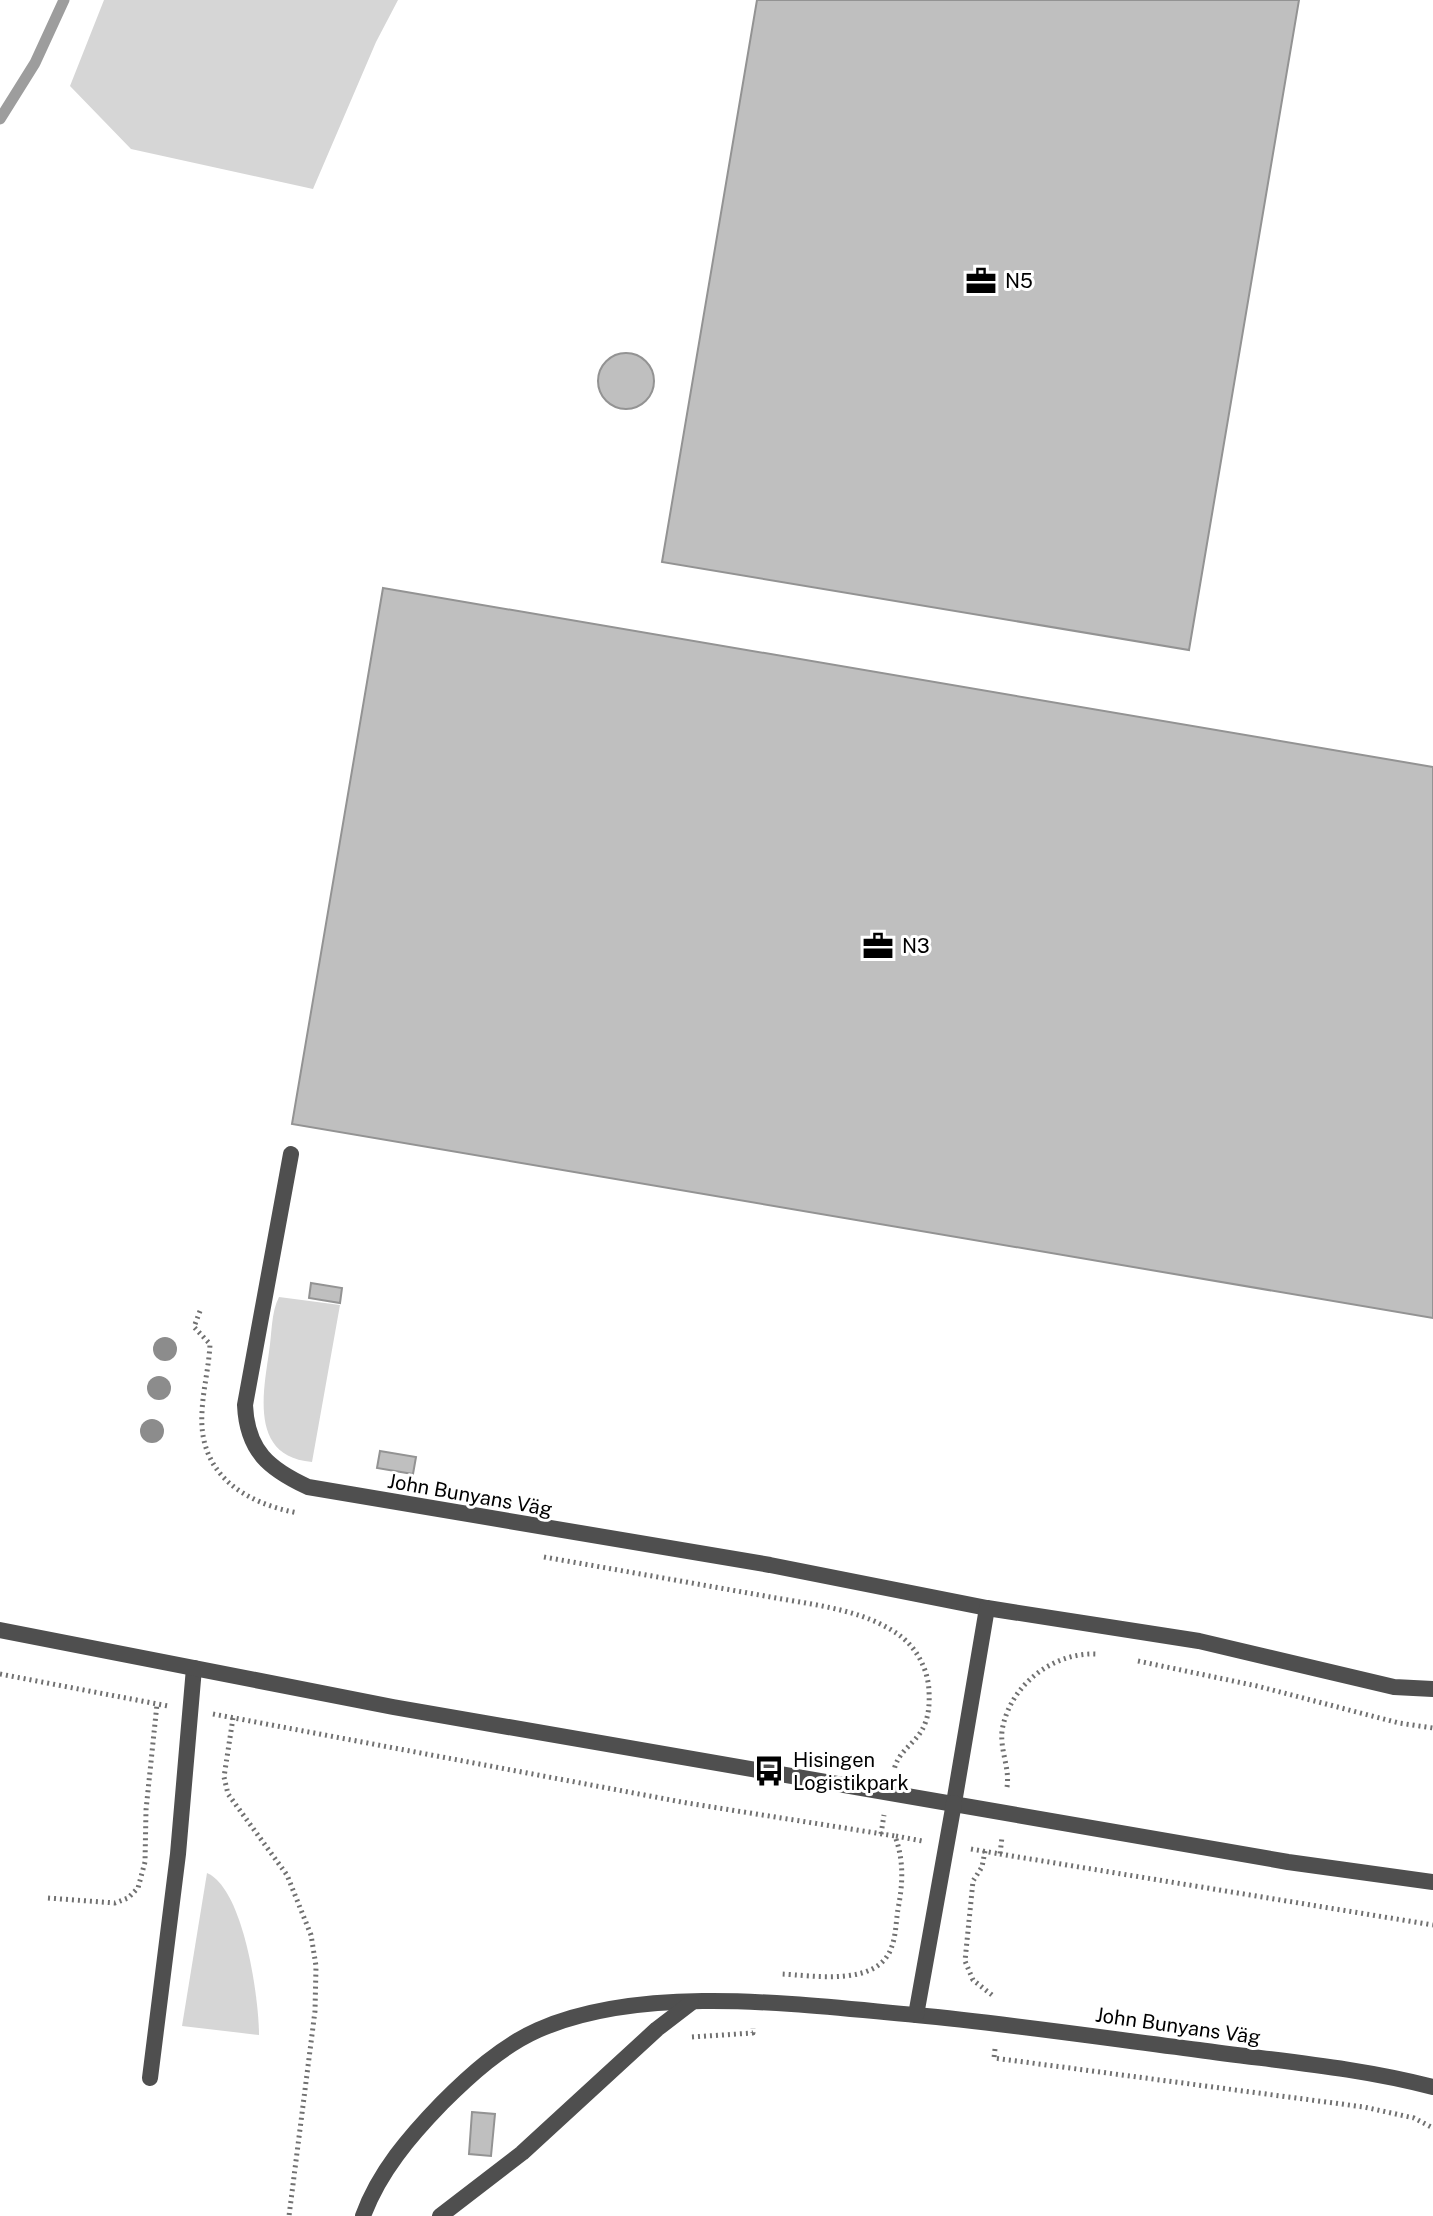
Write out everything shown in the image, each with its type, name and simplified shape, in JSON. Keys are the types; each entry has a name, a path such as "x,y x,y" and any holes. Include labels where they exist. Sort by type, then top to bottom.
{"street":[{"name":"John Bunyans Väg","path":"291,1154 245,1405 246,1423 261,1459 276,1472 308,1487 770,1565 987,1608 1199,1641 1394,1687 1433,1689"},
{"path":"916,2015 987,1608"},
{"path":"0,1630 393,1707 1288,1862 1433,1882"},
{"path":"150,2078 178,1854 194,1668"},
{"name":"John Bunyans Väg","path":"363,2216 369,2198 409,2136 496,2055 537,2030 594,2010 691,2003 755,2003 916,2015 1048,2028 1390,2075 1433,2087"},
{"path":"440,2216 522,2153 657,2029 691,2003"}],"path":[{"path":"200,1311 194,1327 210,1344 201,1423 217,1469 227,1482 256,1503 311,1516"},
{"path":"530,1554 811,1604 869,1618 900,1635 922,1662 927,1676 929,1702 925,1730 896,1764 881,1834"},
{"path":"1000,1854 1009,1772 1002,1731 1015,1698 1053,1662 1082,1654 1103,1655"},
{"path":"1126,1659 1257,1686 1399,1723 1433,1728"},
{"path":"0,1674 687,1803 1433,1925"},
{"path":"48,1898 115,1903 128,1898 138,1888 145,1862 146,1810 157,1704"},
{"path":"233,1718 224,1777 228,1794 287,1875 311,1935 316,1966 315,2011 289,2216"},
{"path":"772,1974 861,1973 885,1961 892,1947 903,1883 902,1854 895,1836"},
{"path":"678,2042 701,2034 753,2033 755,2003"}],"shaded area":[{"path":"104,0 398,0 376,42 313,189 131,149 70,86"},
{"path":"279,1297 340,1305 312,1462 292,1458 278,1449 265,1421 264,1386 273,1316"},
{"path":"207,1873 220,1883 240,1922 252,1972 259,2035 182,2026"}],"building":[{"name":"N5","path":"757,0 1299,0 1189,650 662,562"},
{"path":"626,353 646,361 654,381 646,401 626,409 606,401 598,381 606,361"},
{"name":"N3","path":"383,588 1433,767 1433,1318 292,1124"},
{"path":"311,1283 342,1288 340,1303 309,1298"},
{"path":"380,1451 416,1457 413,1474 377,1468"},
{"path":"472,2112 495,2114 491,2156 469,2154"}],"waterway":[{"path":"0,119 35,63 64,0"}],"place":[{"name":"N5","path":"981,281"},
{"name":"N3","path":"878,946"},
{"name":"Hisingen Logistikpark","path":"769,1771"}]}
